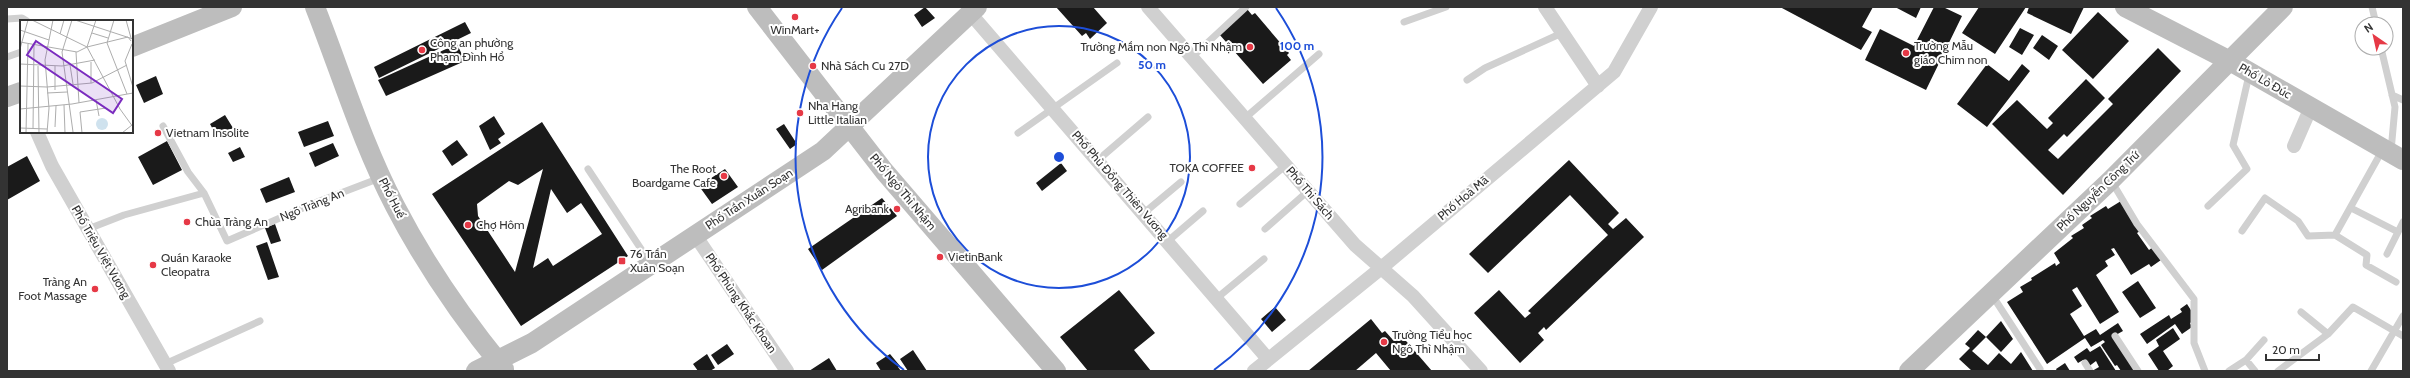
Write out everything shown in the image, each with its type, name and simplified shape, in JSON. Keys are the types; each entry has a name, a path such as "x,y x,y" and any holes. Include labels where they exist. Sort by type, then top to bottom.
{"street":[{"path":"133,47 232,7"},
{"name":"Phố Huế","path":"315,7 394,206 422,253 500,366"},
{"name":"Phố Ngô Thì Nhậm","path":"758,7 884,171 1056,371"},
{"path":"1545,7 1598,86"},
{"name":"Phố Hoà Mã","path":"1254,371 1380,269 1614,72 1651,7"},
{"name":"Phố Lò Đúc","path":"2125,7 2230,61 2392,154"},
{"name":"Phố Nguyễn Công Trứ","path":"1918,368 1991,293 2111,180 2283,7"},
{"name":"Phố Thi Sách","path":"1152,8 1192,58 1355,245 1380,269 1413,296 1481,371"},
{"name":"Phố Trần Xuân Soạn","path":"476,371 500,366 532,343 823,150 974,10"},
{"name":"Phố Phù Đổng Thiên Vương","path":"974,10 1053,107 1268,359"},
{"path":"2294,146 2311,107"},
{"name":"Phố Triệu Việt Vương","path":"37,133 52,166 167,368"},
{"name":"Phố Phùng Khắc Khoan","path":"695,235 787,371"}],"lane":[{"path":"1192,58 1246,7"},
{"path":"1404,22 1446,7"},
{"path":"7,19 22,18 25,20"},
{"path":"1467,80 1485,68 1562,33"},
{"path":"7,57 20,52"},
{"path":"1245,118 1319,54"},
{"path":"2335,235 2351,208 2392,154 2394,107 2383,56"},
{"path":"1018,133 1117,63"},
{"path":"2208,206 2247,169 2233,144 2250,73"},
{"path":"2392,94 2403,100"},
{"path":"1098,160 1148,117"},
{"path":"88,229 124,215 204,193 188,172 163,126"},
{"path":"1240,204 1286,165"},
{"path":"588,169 651,264"},
{"name":"Ngõ Tràng An","path":"204,193 227,241 312,204 382,177"},
{"path":"2111,180 2115,191 2137,224 2194,299 2194,343 2205,371"},
{"path":"1144,213 1181,182"},
{"path":"1265,229 1308,191"},
{"path":"2242,231 2264,198 2298,221 2308,236 2335,235 2367,255 2366,265 2396,282"},
{"path":"2351,208 2398,232"},
{"path":"1168,241 1203,211"},
{"path":"2387,254 2403,222"},
{"path":"1217,298 1264,259"},
{"path":"1991,293 2040,369"},
{"path":"2278,371 2328,334 2353,307 2403,336"},
{"path":"2301,312 2328,334"},
{"path":"2371,371 2396,331 2403,316"},
{"path":"167,368 260,322"},
{"path":"2115,336 2138,371"},
{"path":"2229,371 2246,360 2264,340"},
{"path":"2246,360 2255,371"},
{"path":"2085,363 2090,371"}],"building":[{"path":"925,7 935,18 922,27 914,15"},
{"path":"1056,7 1093,7 1107,23 1090,39 1086,33 1082,36"},
{"path":"1780,7 1873,7 1862,27 1872,32 1861,50"},
{"path":"1895,7 1921,7 1916,18"},
{"name":"Trường Mẫu giáo Chim non","path":"1934,7 1943,7 1962,16 1926,90 1865,60 1880,29 1914,46"},
{"path":"1979,7 2026,7 1995,54 1962,33"},
{"path":"2029,7 2084,7 2071,34 2027,13"},
{"name":"Trường Mầm non Ngô Thì Nhậm","path":"1247,9 1252,15 1255,13 1289,53 1287,55 1291,60 1263,84 1219,34"},
{"path":"2098,12 2129,41 2093,79 2062,50"},
{"name":"Công an phường Phạm Đình Hổ","path":"465,22 471,33 379,78 374,67"},
{"path":"2020,28 2034,35 2022,55 2009,47"},
{"path":"2042,35 2058,46 2049,60 2033,48"},
{"path":"457,44 465,61 386,96 378,80"},
{"path":"2158,48 2181,71 2063,195 1992,124 2017,100 2047,129 2053,123 2048,118 2086,79 2105,98 2067,137 2064,134 2048,150 2058,159 2113,104 2108,99"},
{"path":"1987,64 2009,81 2022,64 2030,71 1987,127 1957,104"},
{"path":"156,76 163,94 144,103 136,85"},
{"path":"225,115 233,128 217,137 210,124"},
{"path":"494,116 505,134 498,139 501,143 490,150 479,126"},
{"path":"328,121 334,136 304,147 298,132"},
{"name":"Chợ Hôm","path":"542,122 628,256 521,326 432,194","holes":["543,169 515,272 478,216 477,204 509,181 518,185","551,189 567,213 581,203 602,234 553,266 548,258 533,268"]},
{"path":"784,124 797,144 790,149 776,129"},
{"path":"457,140 468,155 452,166 442,151"},
{"path":"167,141 182,170 153,185 138,157"},
{"path":"333,143 339,156 315,167 309,153"},
{"path":"240,147 245,157 233,162 228,153"},
{"path":"27,156 40,181 7,200 7,167"},
{"path":"1569,160 1619,213 1608,224 1613,229 1626,218 1644,237 1546,330 1544,327 1538,333 1544,340 1520,363 1474,313 1499,290 1525,318 1531,313 1528,311 1608,235 1570,195 1488,273 1469,254"},
{"path":"1061,163 1067,171 1042,191 1036,183"},
{"path":"725,169 738,187 712,204 699,186"},
{"path":"289,177 295,192 266,203 260,189"},
{"path":"882,198 897,216 822,270 808,249"},
{"path":"2121,201 2140,231 2137,233 2149,250 2153,247 2161,260 2151,267 2149,264 2131,275 2114,248 2111,249 2115,255 2105,261 2108,266 2096,275 2119,312 2100,324 2077,287 2072,290 2082,306 2070,314 2084,336 2096,329 2100,335 2118,323 2123,331 2114,336 2135,370 2121,371 2117,365 2115,366 2101,345 2105,342 2103,340 2091,347 2085,338 2047,364 2007,302 2023,292 2020,287 2032,280 2031,278 2055,263 2056,266 2060,263 2054,253 2073,238 2071,236 2084,228 2082,225 2092,218 2090,216 2106,206 2108,209"},
{"path":"275,224 281,241 271,244 265,228"},
{"path":"267,242 279,277 268,280 256,246"},
{"path":"2138,281 2156,308 2140,318 2122,292"},
{"path":"1119,290 1155,333 1134,350 1151,371 1088,371 1060,337"},
{"path":"2187,304 2194,315 2194,321 2190,323 2192,327 2182,334 2175,324 2147,344 2140,334 2169,315 2171,319 2182,312 2180,309"},
{"path":"1275,307 1286,320 1272,332 1261,319"},
{"path":"1371,319 1382,333 1385,331 1393,340 1400,334 1432,371 1391,371 1376,353 1355,371 1308,371"},
{"path":"2001,321 2013,339 2001,352 1986,337"},
{"path":"2173,328 2180,339 2163,351 2173,366 2167,371 2159,371 2148,354 2159,346 2156,340"},
{"path":"1978,330 1986,337 1972,351 1988,365 1999,353 2011,364 2021,352 2033,371 1972,371 1959,359 1970,348 1965,344"},
{"path":"727,344 734,354 718,365 711,355"},
{"path":"2100,346 2116,371 2092,371 2099,367 2096,361 2088,367 2083,360 2078,363 2074,357 2087,348 2090,352"},
{"path":"913,350 927,371 908,371 900,359"},
{"path":"707,354 715,368 710,371 698,371 693,364"},
{"path":"890,354 900,366 898,367 901,371 881,371 876,363"},
{"path":"829,358 837,371 809,371"},
{"path":"2065,363 2070,371 2057,371 2056,369"}],"place":[{"name":"WinMart+","path":"795,17"},
{"name":"Trường Mầm non Ngô Thì Nhậm","path":"1250,47"},
{"name":"Công an phường Phạm Đình Hổ","path":"422,50"},
{"name":"Trường Mẫu giáo Chim non","path":"1906,53"},
{"name":"Nhà Sách Cu 27D","path":"813,66"},
{"name":"Nha Hang Little Italian","path":"800,113"},
{"name":"Vietnam Insolite","path":"158,133"},
{"name":"TOKA COFFEE","path":"1252,168"},
{"name":"The Root Boardgame Cafe","path":"724,176"},
{"name":"Agribank","path":"897,209"},
{"name":"Chùa Tràng An","path":"187,222"},
{"name":"Chợ Hôm","path":"468,225"},
{"name":"VietinBank","path":"940,257"},
{"name":"76 Trần Xuân Soạn","path":"622,261"},
{"name":"Quán Karaoke Cleopatra","path":"153,265"},
{"name":"Tràng An Foot Massage","path":"95,289"},
{"name":"Trường Tiểu học Ngô Thì Nhậm","path":"1384,342"}]}
